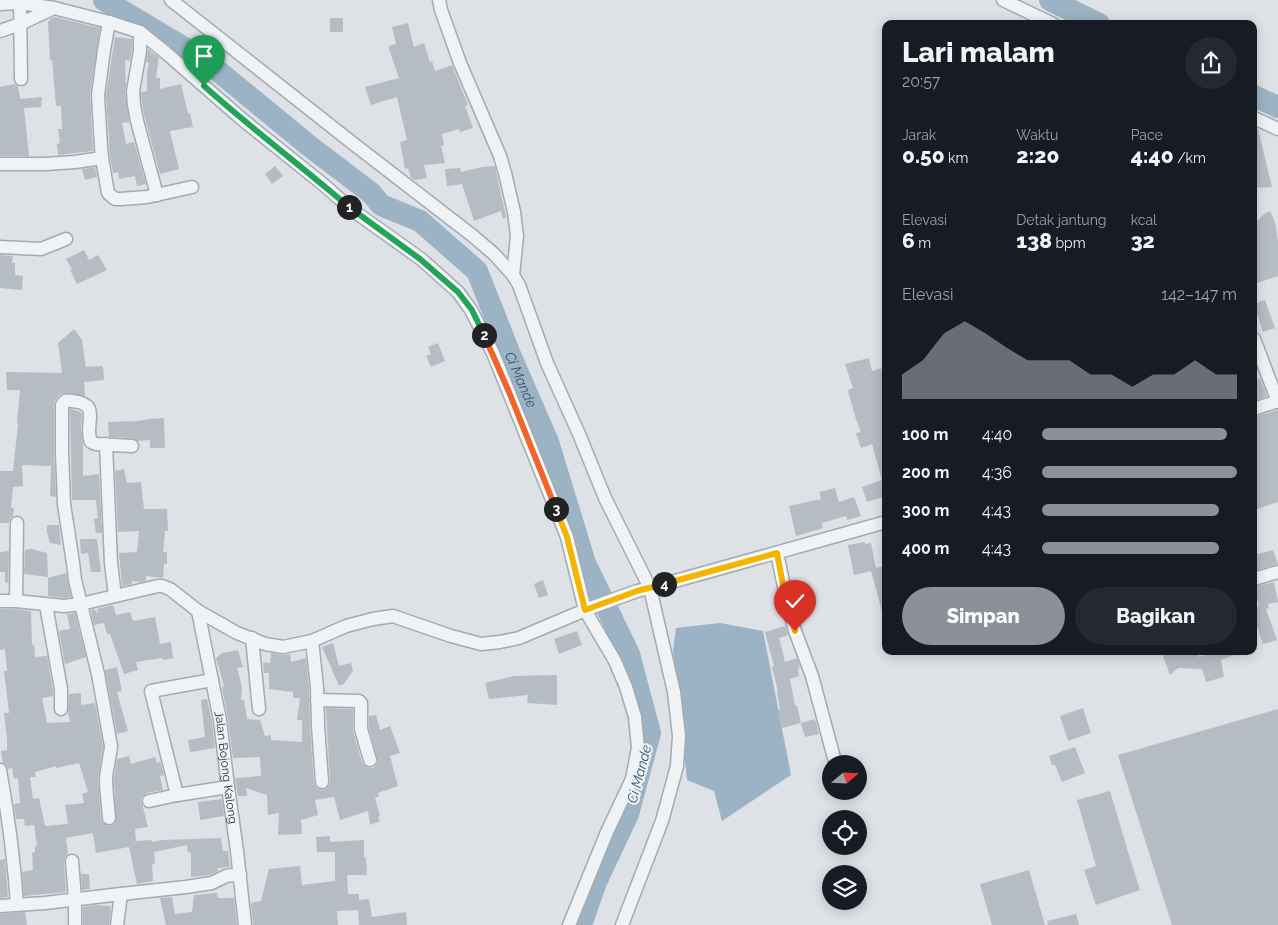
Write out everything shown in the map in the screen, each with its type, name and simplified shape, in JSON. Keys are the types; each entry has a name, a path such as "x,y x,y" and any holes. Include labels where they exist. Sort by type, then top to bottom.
{"street":[{"path":"171,0 332,128 473,236 514,275 547,363 579,434 643,589 674,692 679,736 677,766 662,821 622,925"},
{"path":"439,0 460,63 500,156 505,173 514,212 517,236 514,275"},
{"path":"1004,0 1045,20"},
{"path":"0,4 20,3 54,8 140,32 351,209 420,259 458,292 472,310 493,353 567,537 587,609 615,661 626,686 635,718 638,748 632,779 607,832 569,925"},
{"path":"20,3 21,78"},
{"path":"0,30 20,24 54,8"},
{"path":"109,22 98,95 100,147 108,193 115,199 147,197 192,187"},
{"path":"140,32 140,51 133,91 134,105 157,195"},
{"path":"1257,119 1278,129"},
{"path":"0,164 45,164 102,158"},
{"path":"0,247 41,249 66,239"},
{"path":"1257,347 1278,401 1257,408"},
{"path":"109,818 106,779 111,746 98,674 75,580 64,504 63,402 66,400 87,404 90,414 89,437 91,442 96,444 132,446"},
{"path":"106,444 111,562 115,596"},
{"path":"16,601 17,523"},
{"path":"0,601 64,606 162,586 170,589 198,611 237,632 265,644 283,647 312,641 346,626 394,616 451,636 481,644 519,638 587,609 643,589 882,523"},
{"path":"777,553 786,601 812,676 833,755"},
{"path":"1257,578 1278,572"},
{"path":"46,605 61,689 61,709"},
{"name":"Jalan Bojong Kalong","path":"198,611 220,720 245,925"},
{"path":"252,638 259,709"},
{"path":"312,641 317,686 322,782"},
{"path":"177,795 151,691 212,680"},
{"path":"317,700 359,701 362,703 362,729 370,760"},
{"path":"0,770 4,810 14,860 18,905"},
{"path":"149,802 177,795 228,787"},
{"path":"72,861 76,899 75,925"},
{"path":"0,906 45,904 186,887 212,883 226,876 240,874"},
{"path":"117,925 121,894"}],"water":[{"path":"720,623 763,631 791,775 722,821 714,791 687,780 673,651 676,628"}],"building":[{"path":"55,17 100,28 90,94 93,151 58,155 57,144 60,143 58,129 62,129 61,106 56,106 52,60 50,60 48,21"},
{"path":"330,18 343,18 343,32 330,32"},
{"path":"408,23 414,47 424,43 435,71 452,65 468,105 465,106 473,128 460,132 459,129 442,134 444,145 441,146 445,163 424,165 427,178 414,180 411,178 408,168 405,169 400,142 407,140 397,97 371,105 365,87 399,78 388,46 396,44 392,27"},
{"path":"115,37 132,39 130,61 125,60 125,92 129,122 122,123 126,144 134,142 146,184 137,186 135,176 119,179 118,172 113,173 110,157 106,95"},
{"path":"148,49 151,51 150,58 151,52 159,57 156,78 160,78 160,89 181,84 193,127 170,131 179,169 160,174 142,104 141,92 147,91 149,63 146,62"},
{"path":"15,84 18,86 20,99 42,97 41,107 24,108 29,156 0,156 0,87"},
{"path":"1257,129 1258,129 1272,187 1257,188"},
{"path":"275,166 283,176 272,184 265,174"},
{"path":"495,166 506,217 503,219 501,211 474,221 462,184 447,186 445,169 460,168 461,172"},
{"path":"95,167 97,177 85,180 82,169"},
{"path":"1270,211 1275,222 1278,241 1278,276 1257,283 1257,221"},
{"path":"84,250 89,260 98,255 107,270 77,284 66,259"},
{"path":"0,255 13,256 12,263 15,263 15,275 23,276 22,290 0,288"},
{"path":"1265,300 1275,328 1263,332 1257,313 1257,303"},
{"path":"74,329 82,340 86,367 103,366 104,380 84,382 85,396 65,393 59,395 55,401 54,452 56,497 50,496 51,466 22,465 23,486 13,487 11,508 14,508 13,516 10,518 9,523 0,523 0,471 13,471 20,390 7,390 6,372 62,373 58,343"},
{"path":"438,343 445,361 431,367 426,356 431,354 428,347"},
{"path":"869,358 872,371 881,368 882,371 882,480 872,444 861,448 856,433 861,432 848,391 853,388 845,364"},
{"path":"1260,378 1267,396 1257,400 1257,379"},
{"path":"70,409 82,413 83,476 99,474 102,533 96,533 94,519 98,518 96,500 72,500"},
{"path":"1278,410 1278,502 1257,509 1257,416"},
{"path":"164,418 165,448 150,448 150,440 138,441 132,438 109,437 108,422"},
{"path":"124,469 127,483 141,482 144,509 167,509 168,531 165,531 163,552 167,552 167,564 164,564 163,578 146,576 146,581 132,581 132,584 122,586 119,553 137,552 139,531 118,532 115,471"},
{"path":"882,480 882,497 867,502 862,487"},
{"path":"835,488 839,502 854,497 861,516 847,520 846,516 822,523 823,528 796,536 789,506 821,499 819,492"},
{"path":"47,525 59,525 61,545 50,543"},
{"path":"80,539 97,539 101,572 91,572 88,553 81,554"},
{"path":"865,542 865,544 871,543 876,568 882,566 882,611 871,571 854,575 848,545"},
{"path":"31,549 47,553 48,577 24,574 25,550"},
{"path":"1273,550 1278,564 1257,570 1257,554"},
{"path":"9,551 8,583 5,582 5,572 0,572 0,552"},
{"path":"66,573 71,597 48,596 48,578"},
{"path":"543,580 548,595 539,598 534,584"},
{"path":"1274,582 1278,602 1268,604 1269,608 1266,609 1277,640 1263,644 1257,626 1257,606 1259,606 1257,586"},
{"path":"113,605 116,615 130,612 133,621 155,617 160,644 171,642 173,658 136,662 138,670 124,674 110,634 107,634 104,623 94,625 91,610 94,609 98,614 97,609"},
{"path":"0,609 31,611 32,645 34,644 35,657 47,656 53,690 53,696 42,698 47,723 70,722 68,713 69,694 81,693 81,705 95,703 103,746 98,778 101,819 103,823 110,826 116,821 114,778 117,759 129,756 131,764 155,757 157,763 160,762 164,775 160,776 163,790 147,793 141,798 148,827 135,829 136,841 152,840 152,842 221,838 223,851 228,851 230,867 217,868 218,871 210,875 191,877 191,853 188,852 187,845 154,852 155,863 152,865 153,881 137,884 129,847 96,853 93,833 66,838 68,854 64,862 66,892 24,896 22,872 33,870 32,853 35,852 35,846 37,846 34,825 25,826 24,819 16,819 14,804 20,803 18,778 14,779 12,768 8,769 3,763 1,751 7,750 4,713 9,713 4,671 7,671 5,649 0,650","holes":["79,763 88,792 82,794 84,803 65,805 68,824 45,826 39,798 33,799 30,777 36,777 35,772 56,766 56,768"]},
{"path":"75,613 86,657 65,664 59,631 70,629 67,614"},
{"path":"785,626 788,635 779,638 785,662 797,658 800,668 798,669 799,676 790,679 795,706 797,706 801,723 782,728 778,710 780,710 778,691 772,667 774,666 765,632"},
{"path":"577,631 582,645 559,654 554,639"},
{"path":"333,643 339,666 351,663 353,671 343,685 339,686 322,647"},
{"path":"238,650 243,667 237,668 242,687 241,700 244,700 247,719 260,720 265,736 271,735 271,740 302,742 302,720 297,720 300,698 293,698 293,692 269,689 269,673 264,673 263,662 270,663 271,653 290,654 291,662 306,658 314,783 318,789 326,789 330,782 326,708 353,709 353,731 362,762 368,768 373,768 378,761 369,728 369,716 376,715 380,730 390,726 400,753 390,756 398,786 378,793 379,796 375,798 380,821 370,825 368,811 340,820 334,797 315,800 318,815 301,820 302,834 278,835 279,813 268,815 267,795 246,788 247,796 238,796 235,778 261,776 260,757 233,758 222,687 224,686 216,658 222,653"},
{"path":"1162,655 1198,655 1199,657 1205,655 1234,655 1221,660 1224,677 1206,682 1202,669 1178,668 1170,675"},
{"path":"117,667 122,691 117,692 128,731 117,734 105,670"},
{"path":"557,675 557,705 527,703 528,695 489,699 485,683 514,676"},
{"path":"207,699 215,748 190,752 188,740 205,737 201,700"},
{"path":"1083,708 1091,733 1068,741 1060,716"},
{"path":"1278,709 1278,925 1172,925 1118,755"},
{"path":"815,719 819,734 805,737 801,723"},
{"path":"1075,747 1085,773 1062,782 1049,756"},
{"path":"1110,791 1140,890 1096,905 1084,870 1096,866 1077,800"},
{"path":"222,799 224,816 200,820 198,802"},
{"path":"330,836 330,842 364,840 367,875 347,875 348,894 359,894 359,900 369,899 372,917 406,912 407,925 359,925 358,910 337,911 338,925 253,925 251,903 261,901 269,869 300,866 302,885 335,881 335,852 317,852 316,837"},
{"path":"5,859 8,897 0,898 0,860"},
{"path":"1029,870 1045,925 992,925 980,884"},
{"path":"81,874 89,874 90,889 82,890"},
{"path":"217,893 218,898 234,898 237,925 166,925 160,898 172,897 175,914 192,912 194,895"},
{"path":"95,905 111,906 109,925 83,925 83,907"},
{"path":"25,912 27,925 0,925 0,914"},
{"path":"1076,914 1079,925 1048,925 1047,921"}],"waterway":[{"name":"Ci Mande","path":"104,0 206,61 308,145 371,193 381,205 420,221 477,271 511,357 548,442 585,563 629,654 650,733 628,814 596,882 581,925"},
{"path":"1050,0 1091,20"},
{"path":"1257,97 1278,107"}],"route":[{"path":"204,86 351,209 420,259 458,292 472,310 493,353 567,537 585,610 637,591 777,553 786,601 795,631"}]}
